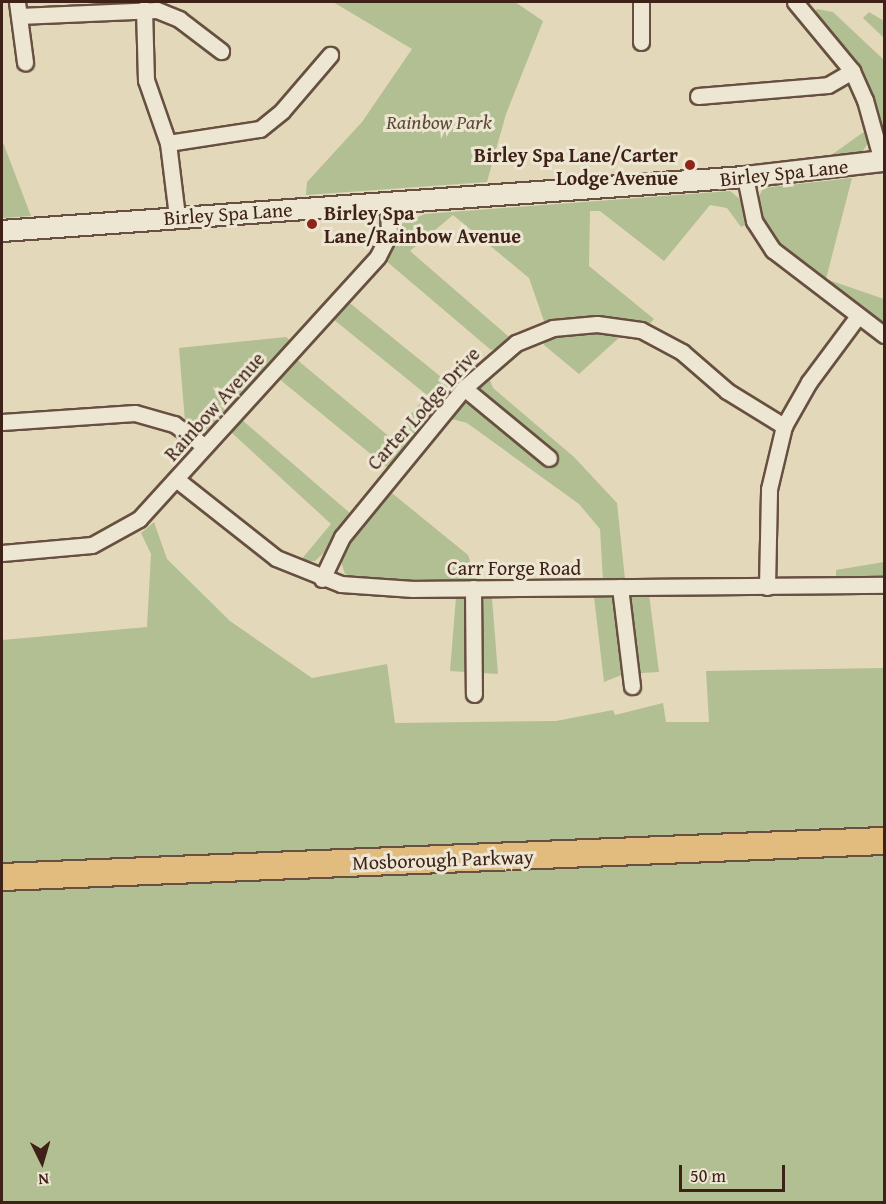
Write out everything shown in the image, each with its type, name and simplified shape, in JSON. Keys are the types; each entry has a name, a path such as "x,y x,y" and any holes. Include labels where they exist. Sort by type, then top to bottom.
{"highway":[{"name":"Mosborough Parkway","path":"2,877 885,841"}],"street":[{"path":"641,2 641,42"},
{"path":"800,3 852,71 865,100 883,161"},
{"path":"25,62 18,9 144,9 179,19 221,51"},
{"path":"144,9 146,80 168,143 177,216"},
{"path":"168,143 261,129 282,111 330,55"},
{"path":"698,96 828,85 852,71"},
{"name":"Birley Spa Lane","path":"2,231 177,216 745,177 883,161"},
{"path":"745,177 754,221 773,250 858,316 885,334"},
{"name":"Rainbow Avenue","path":"2,553 77,548 107,540 139,519 378,256 389,234 388,202"},
{"path":"767,587 769,489 784,426 815,373 858,316"},
{"name":"Carter Lodge Drive","path":"322,579 342,537 464,388 498,356 536,333 575,324 620,325 662,339 727,391 784,426"},
{"path":"464,388 549,458"},
{"path":"2,422 135,413 174,424 204,446"},
{"name":"Carr Forge Road","path":"176,479 276,558 322,579 363,587 885,585"},
{"path":"620,587 632,686"},
{"path":"473,588 474,694"}],"green space":[{"name":"Rainbow Park","path":"333,2 515,2 543,21 506,114 487,182 306,195 307,182 362,122 412,49"},
{"path":"817,9 833,12 884,60 884,140 857,64 814,13"},
{"path":"869,12 884,21 884,38 863,18"},
{"path":"865,131 868,143 859,157 822,163 805,158 830,156"},
{"path":"2,143 4,145 31,216 2,218"},
{"path":"852,178 826,279 884,299 884,327 789,257 760,219 756,203 763,188"},
{"path":"730,191 740,199 748,224 741,227 727,208 710,205 664,261 600,211 590,211 589,266 654,319 649,325 622,335 579,374 544,345 545,324 529,278 453,215 410,251 516,343 491,350 385,260 396,226 425,214"},
{"path":"346,300 456,389 441,407 332,318"},
{"path":"286,337 293,343 219,423 204,430 185,422 179,348"},
{"path":"295,358 391,438 421,402 435,414 389,469 278,378"},
{"path":"487,372 493,388 574,457 617,503 625,579 603,581 600,529 579,504 467,423 448,418"},
{"path":"241,419 351,514 330,547 315,561 300,561 331,524 231,432"},
{"path":"387,489 468,555 478,582 363,579 345,574 340,559 344,545"},
{"path":"154,522 167,559 230,621 312,678 387,664 395,723 556,721 613,710 615,715 663,703 666,722 709,722 706,671 884,668 884,826 2,863 2,640 147,627 151,554 141,533"},
{"path":"884,562 884,579 836,581 836,570"},
{"path":"649,594 659,672 624,674 604,682 594,597"},
{"path":"456,597 492,598 498,674 450,671"},
{"path":"2,855 884,855 884,1202 2,1202"}],"place":[{"name":"Birley Spa Lane/Carter Lodge Avenue","path":"690,165"},
{"name":"Birley Spa Lane/Rainbow Avenue","path":"312,224"}]}
